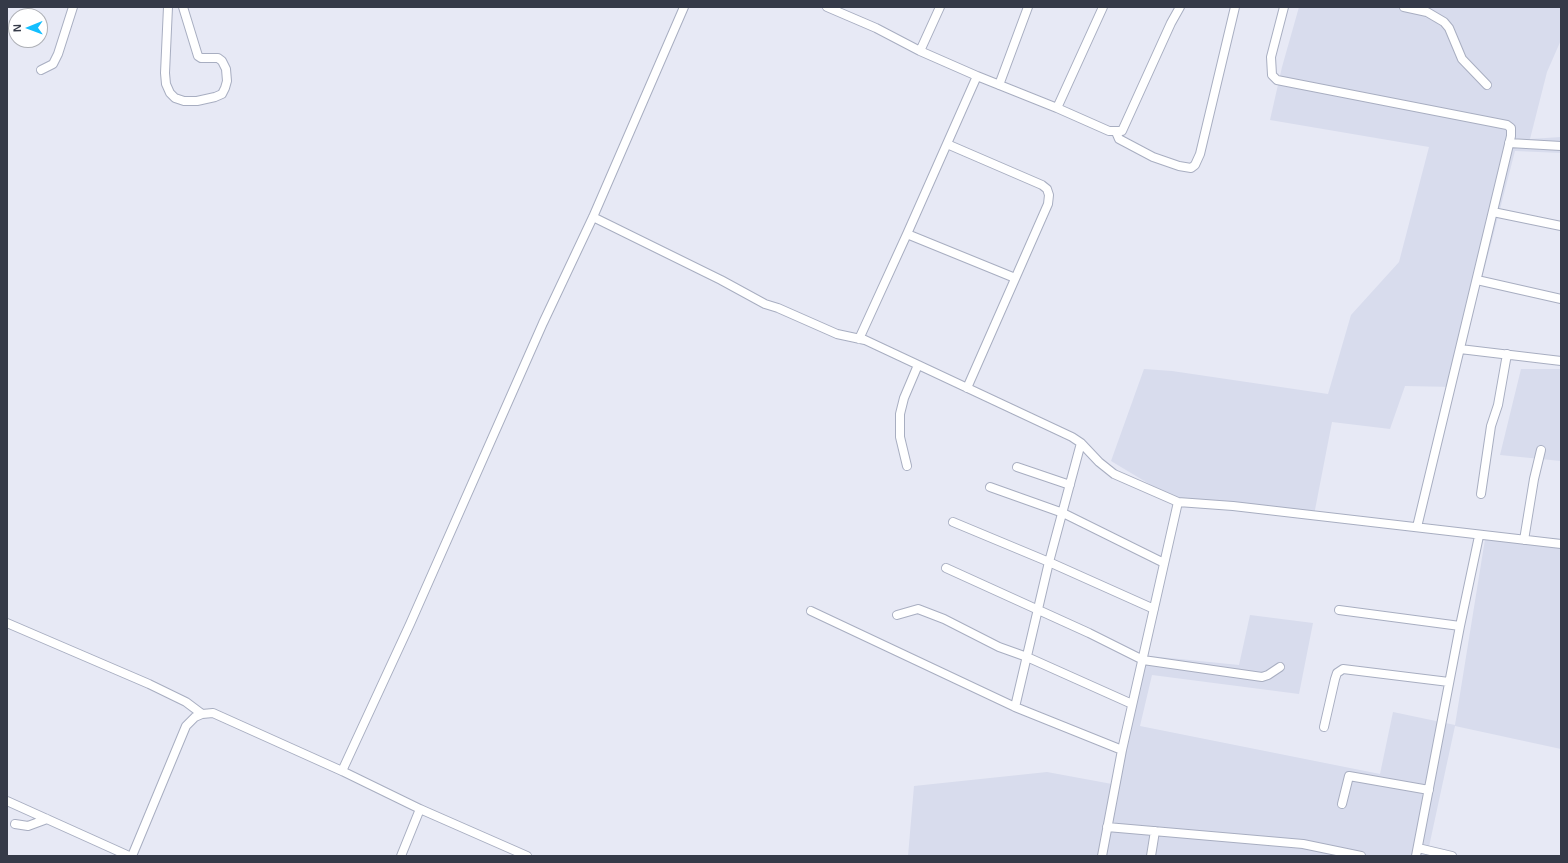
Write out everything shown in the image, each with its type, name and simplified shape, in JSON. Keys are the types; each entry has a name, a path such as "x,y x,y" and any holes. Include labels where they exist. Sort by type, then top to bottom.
{"street":[{"path":"41,70 53,64 58,54 73,7"},
{"path":"168,7 165,73 166,84 170,92 175,98 184,101 197,101 215,98 222,94 225,88 227,81 226,69 222,61 218,58 201,58 198,56 183,7"},
{"path":"342,771 406,631 543,322 593,217 684,7"},
{"path":"827,7 876,28 920,51 977,76 1057,108 1109,131 1116,132 1122,131 1125,127 1170,23 1180,7"},
{"path":"920,51 940,7"},
{"path":"999,85 1028,7"},
{"path":"1057,108 1103,7"},
{"path":"1116,132 1119,139 1153,157 1185,167 1191,168 1195,165 1200,154 1235,7"},
{"path":"1284,7 1271,57 1272,75 1277,80 1507,125 1510,128 1511,136 1417,528"},
{"path":"1404,7 1427,12 1444,22 1449,28 1462,58 1487,85"},
{"path":"858,339 907,234 977,76"},
{"path":"1509,143 1561,146"},
{"path":"947,144 1042,185 1047,189 1049,195 1048,204 967,388"},
{"path":"1493,212 1561,226"},
{"path":"593,217 765,304 778,308 837,334 865,340 1072,437 1081,442 1099,462 1114,474 1178,502 1233,506 1479,536 1561,544"},
{"path":"907,234 1015,278"},
{"path":"1477,280 1561,299"},
{"path":"1460,349 1561,361"},
{"path":"1481,494 1491,426 1498,405 1507,354"},
{"path":"907,466 900,437 900,414 904,398 918,365"},
{"path":"1015,707 1039,610 1049,562 1081,442"},
{"path":"1524,540 1534,479 1541,450"},
{"path":"1017,467 1070,485"},
{"path":"990,487 1063,513 1164,563"},
{"path":"1102,856 1122,750 1178,502"},
{"path":"953,522 1049,562 1154,609"},
{"path":"1452,856 1417,852 1449,682 1479,536"},
{"path":"946,568 1089,633 1143,660 1262,677 1280,667"},
{"path":"897,615 918,609 944,619 999,647 1027,657 1132,704"},
{"path":"1340,610 1460,626"},
{"path":"811,611 1015,707 1122,750"},
{"path":"7,623 149,684 186,702 202,714"},
{"path":"1324,727 1334,679 1337,672 1343,669 1449,682"},
{"path":"7,801 130,856 186,726 195,717 202,714 212,714 225,718 342,771 420,809 527,856"},
{"path":"1342,804 1348,777 1350,776 1429,790"},
{"path":"401,856 420,809"},
{"path":"15,824 28,826 47,819"},
{"path":"1107,827 1303,844 1361,856"},
{"path":"1152,856 1155,831"}],"shaded area":[{"path":"1299,7 1561,8 1561,40 1547,72 1530,139 1561,137 1561,153 1515,151 1454,387 1405,386 1390,429 1332,422 1314,515 1181,503 1111,461 1144,369 1172,371 1328,394 1351,315 1399,262 1429,147 1270,120 1282,67"},
{"path":"1521,369 1561,369 1561,461 1500,455"},
{"path":"1486,533 1561,539 1561,749 1455,726 1427,856 908,856 914,786 1047,772 1112,784 1140,655 1239,665 1250,615 1313,623 1299,694 1152,675 1140,726 1380,774 1393,712 1455,725"}]}
